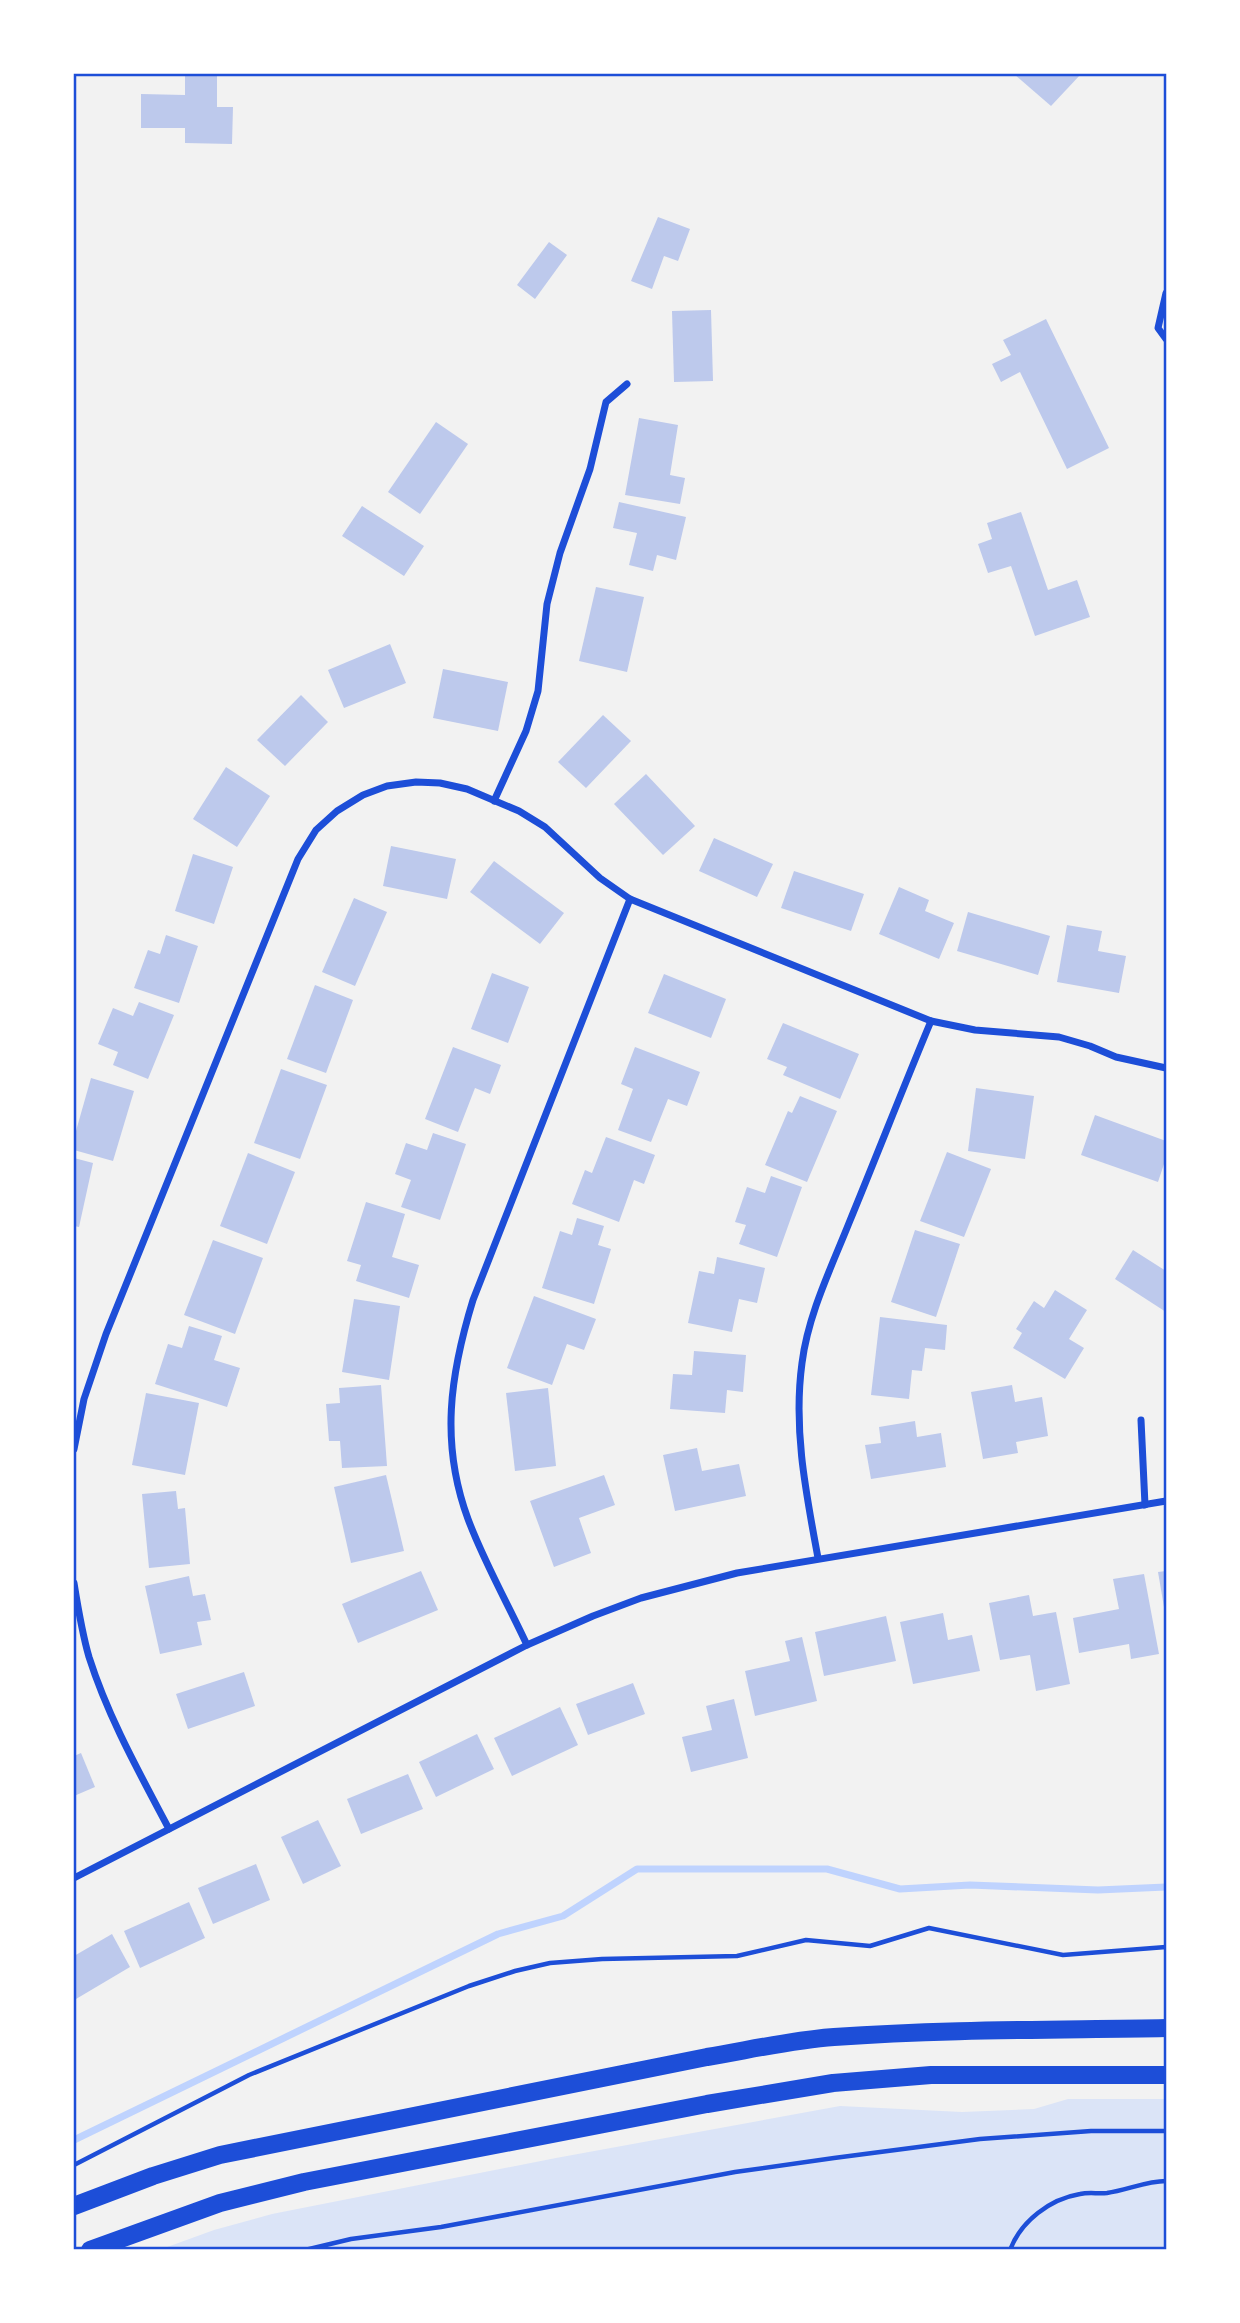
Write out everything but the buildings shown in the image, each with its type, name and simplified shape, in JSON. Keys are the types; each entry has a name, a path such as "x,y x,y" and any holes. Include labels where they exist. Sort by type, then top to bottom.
{"main road":[{"path":"74,2206 153,2176 220,2155 769,2046 831,2037 964,2030 1167,2028"},
{"path":"90,2249 220,2203 304,2182 707,2104 834,2083 931,2075 1167,2075"}],"street":[{"path":"1167,293 1158,328 1167,339"},
{"path":"494,801 526,731 538,691 547,604 560,553 590,469 606,402 628,384"},
{"path":"74,1449 84,1399 106,1334 298,859 316,830 337,811 363,795 387,786 416,782 440,783 467,789 519,811 545,827 600,878 630,899 931,1021 975,1030 1059,1037 1116,1057 1167,1068"},
{"path":"527,1645 468,1519 451,1440 451,1394 458,1348 473,1300 630,899"},
{"path":"818,1558 799,1436 801,1373 808,1332 828,1275 931,1021"},
{"path":"1142,1420 1145,1504"},
{"path":"74,1878 527,1645 593,1616 663,1592 737,1573 1167,1501"},
{"path":"74,1583 90,1658 106,1700 169,1829"}],"path":[{"path":"74,2165 249,2075 469,1986 550,1963 737,1956 806,1940 870,1946 929,1928 1063,1955 1167,1947"},
{"path":"305,2249 351,2239 441,2227 735,2172 834,2158 980,2139 1091,2131 1167,2131"},
{"path":"1010,2249 1025,2225 1046,2206 1065,2197 1083,2193 1105,2193 1167,2180"}],"shaded area":[{"path":"1068,2099 1166,2099 1166,2249 159,2250 214,2230 272,2214 840,2106 962,2112 1034,2109"}],"waterway":[{"path":"74,2140 498,1934 563,1916 637,1869 827,1869 900,1889 970,1885 1098,1890 1166,1887"}]}
